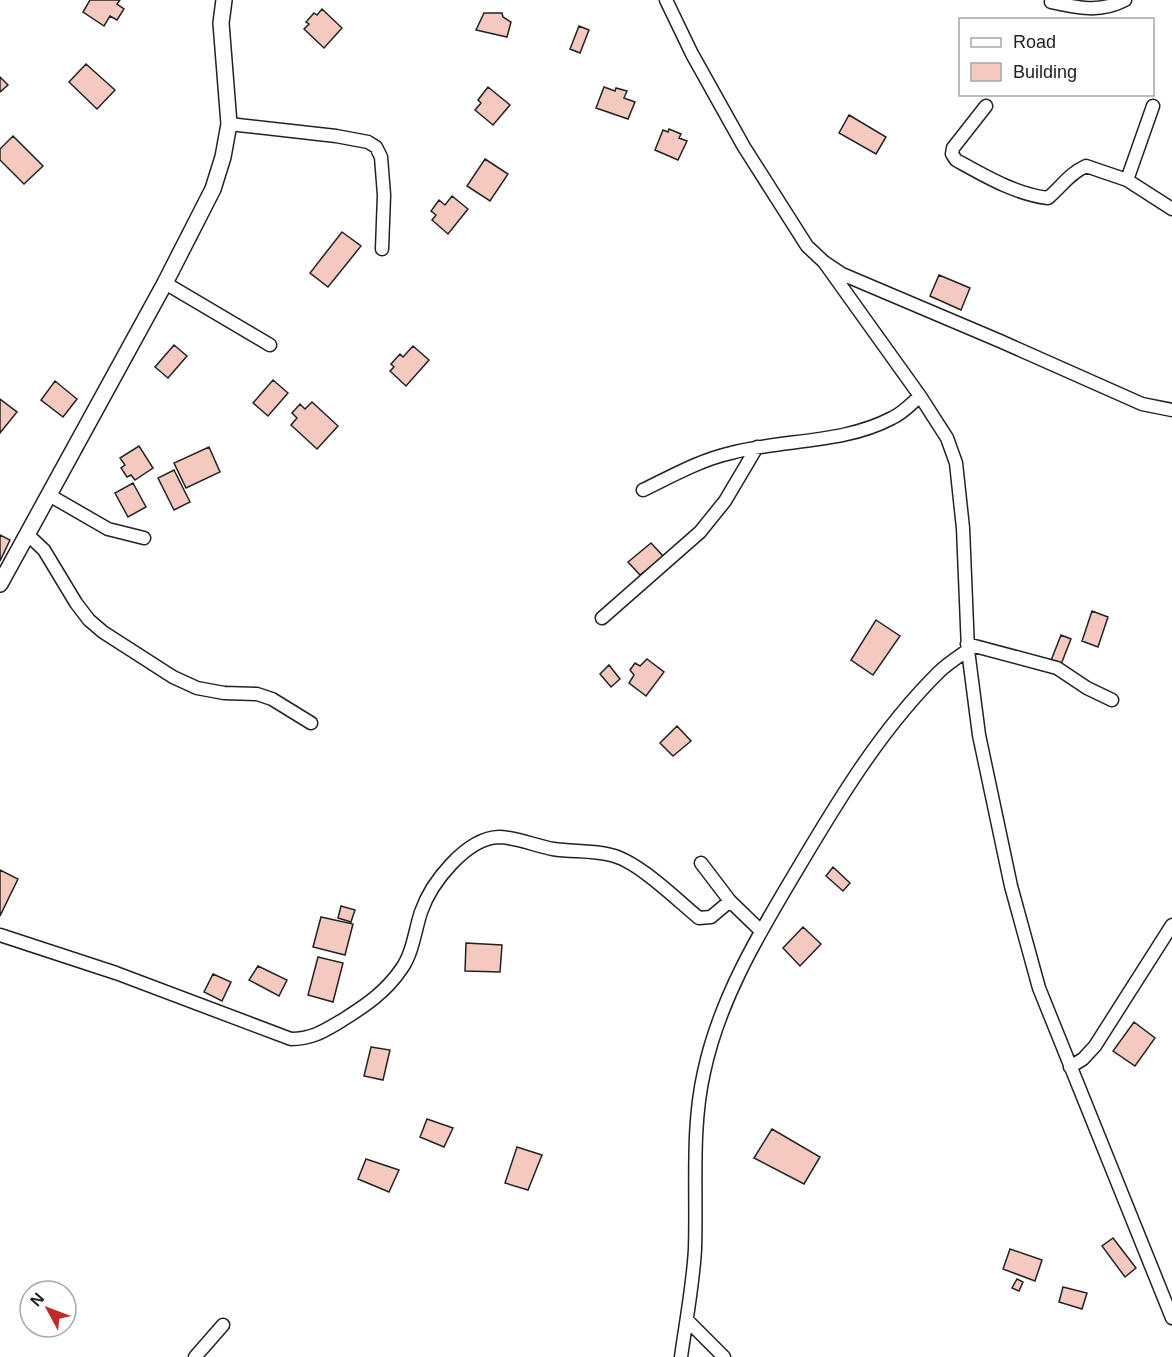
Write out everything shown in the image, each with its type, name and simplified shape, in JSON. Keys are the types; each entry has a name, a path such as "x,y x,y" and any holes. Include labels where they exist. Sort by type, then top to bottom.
{"street":[{"path":"0,584 165,283 213,189 223,157 229,124 221,23 224,0"},
{"path":"666,0 692,54 744,147 807,246 824,262 842,274 1142,404 1172,410"},
{"path":"1051,2 1079,9 1089,9 1125,0"},
{"path":"986,106 953,148 952,154 956,160 1031,196 1048,198 1074,171 1086,166 1127,180 1172,209"},
{"path":"1127,180 1153,106"},
{"path":"229,124 336,136 368,142 376,147 381,157 384,195 382,249"},
{"path":"824,262 920,396 947,438 956,463 963,528 968,647 979,735 1011,886 1040,988 1172,1318"},
{"path":"165,283 270,345"},
{"path":"643,490 699,462 757,447 859,431 891,419 920,396"},
{"path":"602,618 700,532 725,501 757,447"},
{"path":"49,495 108,529 144,538"},
{"path":"27,534 44,550 89,620 103,632 173,676 197,688 224,693 257,694 272,699 311,723"},
{"path":"968,647 1057,668 1112,700"},
{"path":"681,1357 695,1252 697,1114 703,1073 715,1028 761,931 818,833 862,765 905,710 940,671 968,647"},
{"path":"0,935 117,973 291,1039 306,1039 323,1032 369,1004 388,986 404,966 422,910 435,885 448,867 463,853 484,840 500,837 555,849 593,851 614,855 630,863 699,918 711,918 730,901"},
{"path":"701,864 730,901 761,931"},
{"path":"1070,1067 1083,1059 1095,1046 1172,925"},
{"path":"687,1320 724,1357"},
{"path":"195,1357 223,1325"}],"building":[{"path":"90,0 120,0 117,4 124,9 117,20 110,16 104,26 83,12"},
{"path":"322,9 342,28 324,48 304,29 309,24 306,22 314,13 317,15"},
{"path":"484,13 502,13 503,17 511,22 507,37 476,30"},
{"path":"579,26 589,30 580,53 570,49"},
{"path":"86,64 115,90 97,109 69,82"},
{"path":"0,77 8,85 0,92"},
{"path":"488,87 510,105 493,125 475,110 481,103 478,100"},
{"path":"604,87 615,91 616,88 627,91 624,98 635,102 628,119 596,108"},
{"path":"849,115 886,137 876,154 839,133"},
{"path":"669,129 681,134 679,138 687,141 678,160 655,150 663,130 668,132"},
{"path":"13,136 43,166 24,184 0,160 0,149"},
{"path":"485,159 508,174 490,201 467,186"},
{"path":"452,196 468,209 448,234 432,220 436,215 431,211 439,200 445,205"},
{"path":"342,232 361,246 328,287 310,273"},
{"path":"939,275 970,288 961,310 930,296"},
{"path":"174,345 187,356 168,378 155,367"},
{"path":"413,346 429,360 406,386 390,371 394,367 391,364 400,354 403,357"},
{"path":"273,380 288,393 268,416 253,403"},
{"path":"55,381 77,399 63,417 41,400"},
{"path":"0,399 17,412 0,433"},
{"path":"312,402 338,426 317,449 291,425 297,418 292,413 300,404 305,409"},
{"path":"139,446 153,468 135,480 131,475 127,477 121,468 125,465 120,458"},
{"path":"209,447 220,472 186,488 174,463"},
{"path":"174,470 190,502 174,510 158,478"},
{"path":"133,483 146,507 128,517 115,493"},
{"path":"0,535 10,540 0,561"},
{"path":"651,543 664,557 640,575 628,562"},
{"path":"1092,611 1108,617 1098,647 1082,641"},
{"path":"876,620 900,636 873,675 851,660"},
{"path":"1061,635 1071,639 1060,667 1050,663"},
{"path":"647,659 664,672 646,696 629,683 634,675 630,670 635,663 640,666"},
{"path":"609,665 620,679 611,687 600,674"},
{"path":"677,726 691,741 673,756 660,743"},
{"path":"833,867 850,883 843,891 826,876"},
{"path":"0,870 18,879 0,916"},
{"path":"341,906 355,910 351,922 338,918"},
{"path":"321,917 353,924 345,955 313,947"},
{"path":"803,927 821,944 800,966 783,948"},
{"path":"466,943 502,945 500,972 465,971"},
{"path":"318,957 343,963 333,1002 308,995"},
{"path":"258,966 287,980 279,996 249,980"},
{"path":"213,974 231,982 222,1001 204,992"},
{"path":"1134,1022 1155,1038 1135,1066 1113,1051"},
{"path":"371,1047 390,1050 383,1080 364,1076"},
{"path":"427,1119 453,1128 444,1147 420,1137"},
{"path":"772,1129 820,1157 804,1184 754,1158"},
{"path":"517,1147 542,1155 528,1190 505,1183"},
{"path":"366,1159 399,1170 389,1192 358,1179"},
{"path":"1113,1238 1136,1268 1125,1277 1102,1246"},
{"path":"1010,1249 1042,1260 1035,1281 1003,1269"},
{"path":"1017,1279 1023,1282 1019,1291 1012,1288"},
{"path":"1063,1287 1087,1293 1082,1309 1059,1302"}]}
